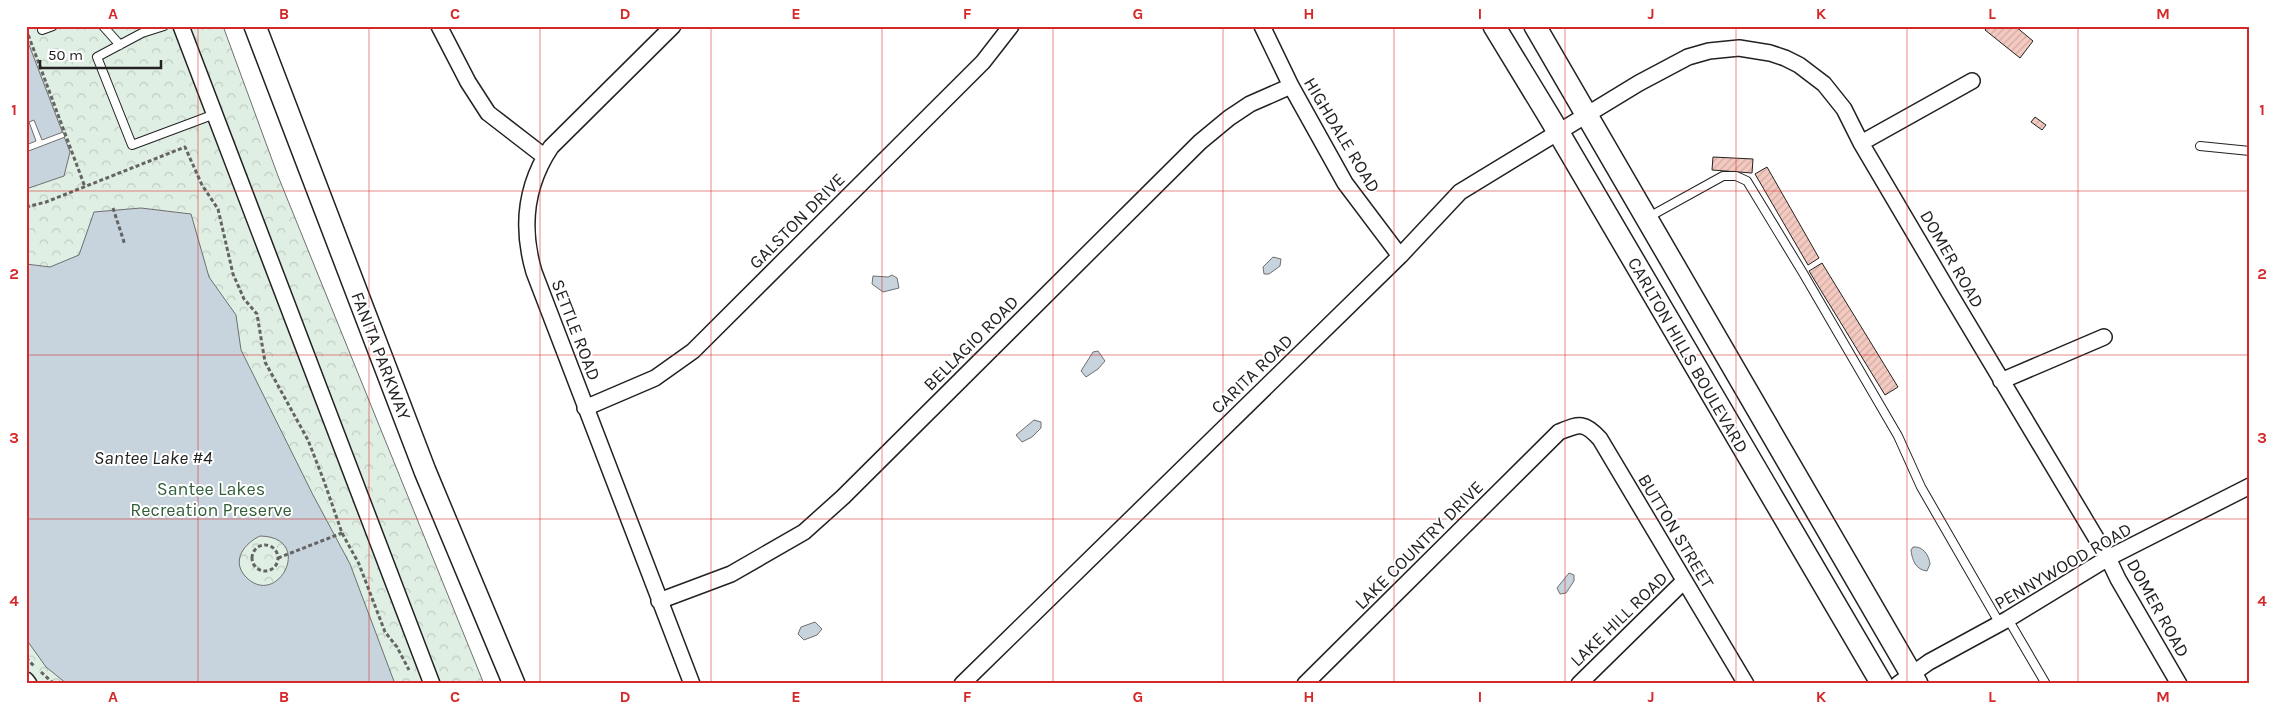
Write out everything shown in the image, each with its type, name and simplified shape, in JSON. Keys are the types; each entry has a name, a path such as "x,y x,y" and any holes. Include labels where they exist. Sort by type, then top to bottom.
{"street":[{"path":"181,26 432,684"},
{"name":"FANITA PARKWAY","path":"255,26 425,471 514,684"},
{"path":"438,26 468,82 488,113 544,156"},
{"name":"SETTLE ROAD","path":"673,26 558,138 544,156 531,188 526,222 529,255 585,408 692,684"},
{"name":"GALSTON DRIVE","path":"585,408 655,378 694,351 983,62 1011,26"},
{"name":"HIGHDALE ROAD","path":"1262,26 1291,86 1345,182 1400,256"},
{"name":"CARLTON HILLS BOULEVARD","path":"1494,26 1882,684"},
{"name":"CARLTON HILLS BOULEVARD","path":"1535,26 1909,681"},
{"name":"DOMER ROAD","path":"1586,116 1638,83 1688,57 1709,51 1739,48 1770,52 1785,58 1812,74 1840,102 1861,142 2108,558 2118,579 2179,684"},
{"path":"1861,142 1972,81"},
{"name":"BELLAGIO ROAD","path":"660,601 731,574 804,532 843,497 1200,142 1229,118 1250,104 1291,86"},
{"name":"CARITA ROAD","path":"962,684 1400,256 1460,192 1586,116"},
{"path":"2002,381 2104,337"},
{"name":"BUTTON STREET","path":"1558,432 1577,425 1589,427 1600,439 1746,684"},
{"name":"LAKE COUNTRY DRIVE","path":"1305,684 1558,432"},
{"name":"PENNYWOOD ROAD","path":"1909,681 1929,662 2004,622 2108,558 2250,486"},
{"name":"LAKE HILL ROAD","path":"1580,684 1684,581"},
{"path":"26,680 29,684"}],"lane":[{"path":"42,30 53,26"},
{"path":"103,26 120,45"},
{"path":"164,26 142,33 98,57 132,145 215,114"},
{"path":"2200,146 2250,151"},
{"path":"1646,219 1723,176 1736,176 1747,181 1804,273 1898,436 1921,487 2004,622 2046,684"}],"path":[{"path":"26,29 85,187"},
{"path":"26,207 46,202 185,147 202,185 218,209 233,274 244,299 257,314 264,362 308,440 342,533 359,564 385,632 397,648 412,676"},
{"path":"113,208 125,245"},
{"path":"278,558 276,550 268,545 258,547 252,555 254,564 262,570 272,568 278,558 342,533"}],"green space":[{"name":"Santee Lakes Recreation Preserve","path":"26,26 223,26 278,176 484,684 26,684"}],"water":[{"path":"26,37 70,152 64,176 26,189"},
{"name":"Santee Lake #4","path":"141,208 191,214 209,277 236,315 241,350 313,495 350,564 395,684 67,684 46,667 26,639 26,264 50,267 79,255 94,212","holes":["260,536 277,539 286,548 288,558 286,570 279,579 269,585 257,584 245,576 241,570 239,564 242,553 249,543"]},
{"path":"1273,257 1281,259 1280,266 1269,274 1264,274 1263,267"},
{"path":"892,275 897,278 899,288 883,292 872,284 873,276 888,277"},
{"path":"1098,351 1105,361 1098,369 1086,377 1081,371 1093,352"},
{"path":"1034,420 1041,422 1041,428 1032,437 1022,442 1016,435"},
{"path":"1913,547 1920,548 1927,554 1930,564 1927,571 1920,569 1915,564 1911,550"},
{"path":"1569,573 1574,575 1574,581 1566,593 1560,594 1557,588"},
{"path":"815,622 822,629 817,635 804,640 798,634 801,627"}],"pier":[{"path":"34,120 42,140 63,132 65,137 26,152 26,145 36,141 29,122"}],"building":[{"path":"1988,26 2015,26 2033,41 2020,58 1985,30"},
{"path":"2035,117 2046,125 2042,130 2031,122"},
{"path":"1713,157 1753,159 1752,173 1712,170"},
{"path":"1767,167 1819,258 1808,265 1755,174"},
{"path":"1822,263 1898,387 1885,395 1809,271"}]}
